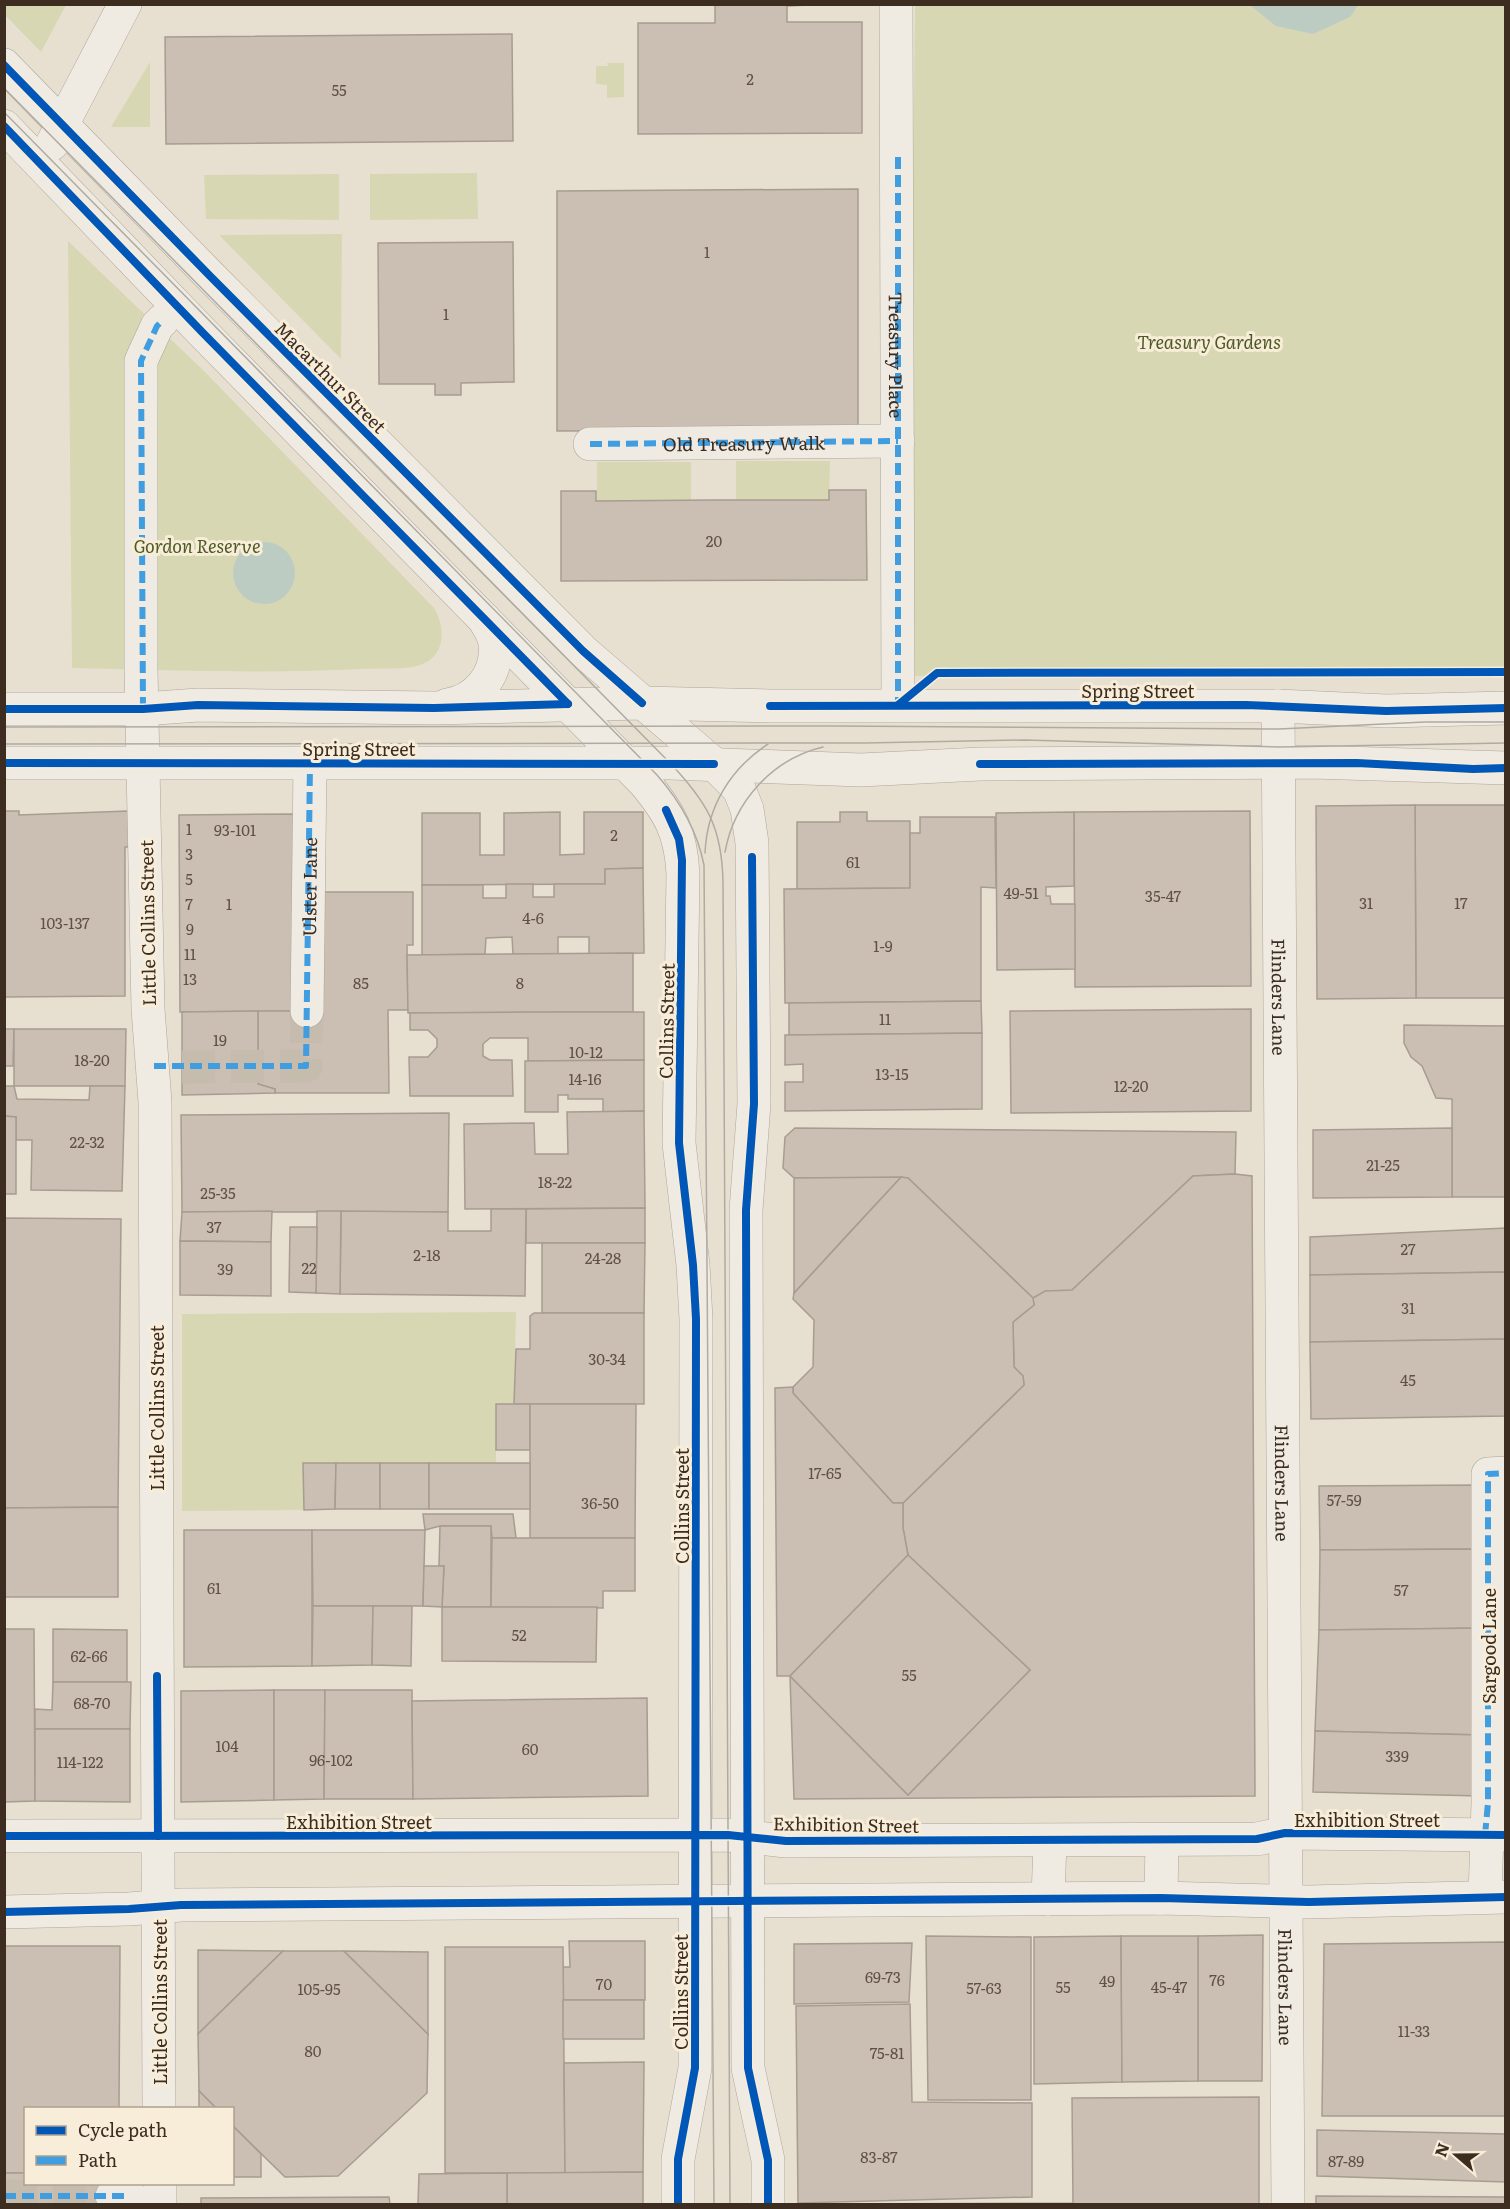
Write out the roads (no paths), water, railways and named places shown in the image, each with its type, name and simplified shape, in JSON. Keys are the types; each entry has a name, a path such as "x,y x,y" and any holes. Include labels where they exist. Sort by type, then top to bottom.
{"street":[{"path":"40,164 125,4"},
{"name":"Treasury Place","path":"896,4 898,705"},
{"name":"Macarthur Street","path":"9,80 62,126 583,651 642,703"},
{"path":"4,126 568,705"},
{"name":"Little Collins Street","path":"159,2107 158,1836 168,1066 148,1009 142,709 141,361 157,326 163,320"},
{"name":"Old Treasury Walk","path":"590,444 898,441"},
{"path":"434,708 457,704 471,697 487,680 491,671 495,645 484,618"},
{"path":"642,703 714,764 743,796 751,831 752,857"},
{"name":"Spring Street","path":"4,709 142,709 198,705 434,708 642,703 770,706 1278,706 1386,711 1506,708"},
{"name":"Collins Street","path":"568,705 626,763 666,810 679,839 682,854 679,1143 693,1265 696,1319 695,2068 678,2159 678,2205"},
{"name":"Flinders Lane","path":"1278,706 1288,2205"},
{"name":"Spring Street","path":"4,763 626,763 861,770 980,764 1279,763 1506,768"},
{"name":"Ulster Lane","path":"307,1011 310,764"},
{"path":"768,2205 768,2160 748,2068 746,1210 754,1104 753,809 757,785 770,771 786,767"},
{"name":"Sargood Lane","path":"1495,1835 1488,1803 1488,1474 1506,1473"},
{"name":"Exhibition Street","path":"4,1836 748,1835 786,1840 1050,1841 1257,1839 1286,1833 1495,1835"},
{"path":"4,1912 158,1907 748,1901 1161,1898 1286,1901 1495,1897 1495,1835"},
{"path":"1161,1898 1162,1840"},
{"path":"1048,1899 1050,1841"},
{"path":"134,2199 158,2185"}],"tunnel":[{"path":"182,1067 306,1066 307,1011"},
{"path":"4,2196 112,2196"}],"tram line":[{"path":"4,88 670,763 703,803 716,830 720,846 723,882 730,2204"},
{"path":"4,112 657,775 680,806 697,840 704,865 714,2204"},
{"path":"4,727 835,726 1279,729 1425,722 1506,722"},
{"path":"4,744 865,743 1024,740 1279,747 1506,743"},
{"path":"705,853 710,820 723,791 742,765 768,744"},
{"path":"725,852 737,816 758,785 787,761 823,747"}],"park label":[{"name":"Treasury Gardens","path":"1209,341"},
{"name":"Gordon Reserve","path":"197,545"}]}
